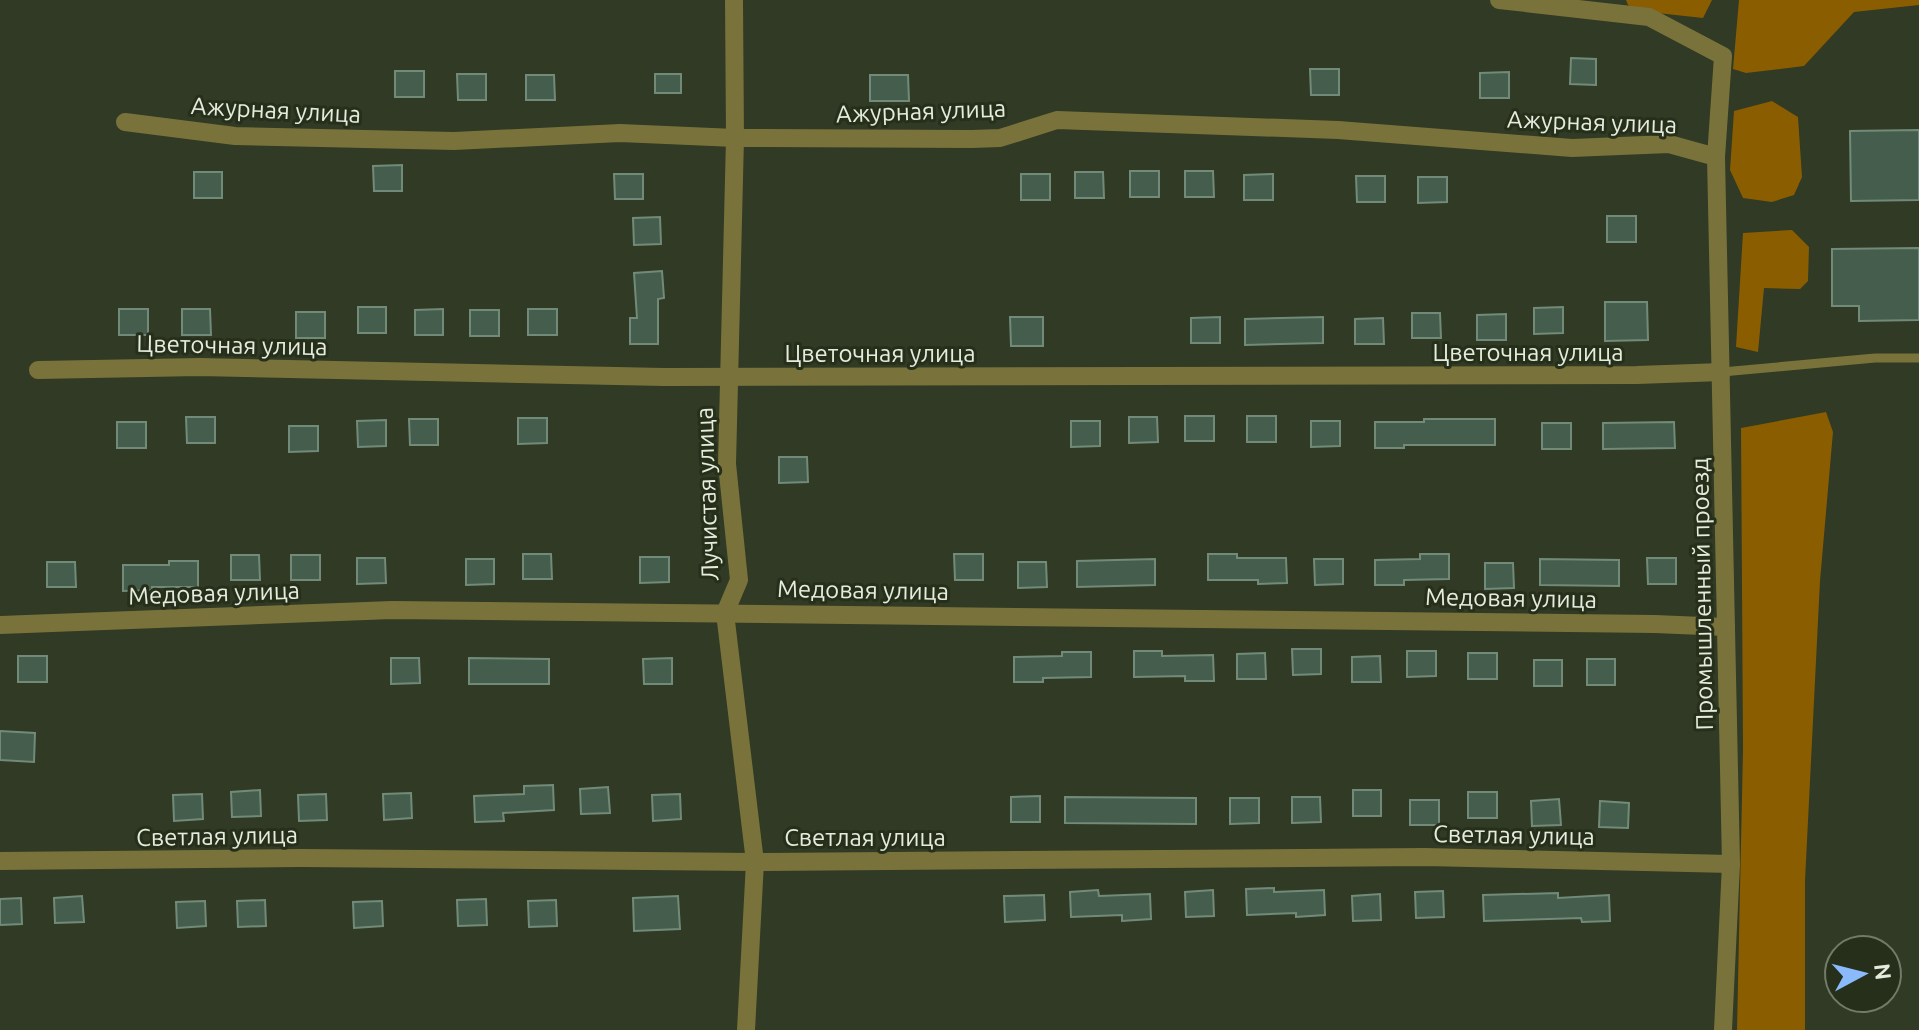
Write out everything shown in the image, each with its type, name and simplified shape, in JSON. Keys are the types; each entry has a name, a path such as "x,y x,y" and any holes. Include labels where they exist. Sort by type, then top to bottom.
{"street":[{"name":"Лучистая улица","path":"734,0 735,138 727,464 739,580 725,613 755,862 746,1030"},
{"name":"Промышленный проезд","path":"1499,0 1649,17 1723,56 1716,157 1731,864 1723,1030"},
{"name":"Ажурная улица","path":"125,122 235,136 454,141 620,133 735,138 1000,138 1057,120 1338,130 1572,148 1669,144 1716,157"},
{"name":"Цветочная улица","path":"38,370 200,367 727,377 1621,376 1722,372"},
{"name":"Медовая улица","path":"0,625 392,610 1726,627"},
{"name":"Светлая улица","path":"0,861 301,858 755,862 1425,857 1731,864"}],"lane":[{"path":"1722,372 1875,358 1919,358"}],"shaded area":[{"path":"1626,0 1712,0 1703,18 1639,11 1628,5"},
{"path":"1739,0 1919,0 1919,5 1854,12 1804,66 1746,73 1733,69"},
{"path":"1772,101 1798,117 1802,177 1794,195 1772,202 1743,198 1730,170 1734,111"},
{"path":"1792,230 1809,247 1808,281 1800,289 1764,288 1758,352 1736,347 1743,233"},
{"path":"1826,412 1833,432 1820,581 1805,881 1805,1030 1737,1030 1743,750 1741,428"}],"building":[{"path":"1571,58 1596,59 1596,85 1570,84"},
{"path":"1310,69 1339,69 1339,95 1311,95"},
{"path":"395,71 424,71 424,97 395,97"},
{"path":"1509,72 1509,98 1480,98 1480,73"},
{"path":"457,74 486,74 486,100 458,100"},
{"path":"655,74 681,74 681,93 655,93"},
{"path":"526,75 554,75 555,100 526,100"},
{"path":"870,75 908,75 909,101 870,101"},
{"path":"1919,130 1919,200 1851,201 1850,131"},
{"path":"402,165 402,191 374,191 373,166"},
{"path":"1130,171 1159,171 1159,197 1130,197"},
{"path":"1185,171 1213,171 1214,197 1185,197"},
{"path":"194,172 222,172 222,198 194,198"},
{"path":"1075,172 1103,172 1104,198 1075,198"},
{"path":"614,174 643,174 643,199 615,199"},
{"path":"1021,174 1050,174 1050,200 1021,200"},
{"path":"1273,174 1273,200 1244,200 1244,175"},
{"path":"1356,176 1385,176 1385,202 1357,202"},
{"path":"1418,177 1447,177 1447,202 1418,203"},
{"path":"1607,216 1636,216 1636,242 1607,242"},
{"path":"660,217 661,244 634,245 633,218"},
{"path":"1919,248 1919,320 1859,321 1859,306 1832,306 1832,249"},
{"path":"662,271 664,298 658,299 658,344 630,344 630,318 637,318 634,273"},
{"path":"1605,302 1647,302 1648,340 1605,341"},
{"path":"358,307 386,307 386,333 358,333"},
{"path":"1563,307 1563,333 1534,334 1534,308"},
{"path":"119,309 148,309 148,335 119,335"},
{"path":"182,309 210,309 211,335 182,335"},
{"path":"443,309 443,335 415,335 415,310"},
{"path":"528,309 557,309 557,335 528,335"},
{"path":"470,310 499,310 499,336 470,336"},
{"path":"296,312 325,312 325,338 296,338"},
{"path":"1412,313 1440,313 1441,338 1412,338"},
{"path":"1506,314 1506,340 1477,340 1477,315"},
{"path":"1010,317 1043,317 1043,346 1011,346"},
{"path":"1220,317 1220,343 1191,343 1191,318"},
{"path":"1323,317 1323,343 1245,345 1245,319"},
{"path":"1383,318 1384,344 1355,344 1355,319"},
{"path":"1185,416 1214,416 1214,441 1185,441"},
{"path":"1247,416 1276,416 1276,442 1247,442"},
{"path":"186,417 215,417 215,443 187,443"},
{"path":"1129,417 1157,417 1158,442 1129,443"},
{"path":"518,418 547,418 547,443 518,444"},
{"path":"409,419 438,419 438,445 410,445"},
{"path":"1424,419 1495,419 1495,445 1375,448 1375,422 1424,422"},
{"path":"386,420 386,446 358,447 357,421"},
{"path":"1071,421 1100,421 1100,446 1071,447"},
{"path":"1311,421 1340,421 1340,446 1311,447"},
{"path":"117,422 146,422 146,448 117,448"},
{"path":"1674,422 1675,448 1603,449 1603,423"},
{"path":"1542,423 1571,423 1571,449 1542,449"},
{"path":"289,426 318,426 318,451 289,452"},
{"path":"779,457 807,457 808,482 779,483"},
{"path":"523,554 551,554 552,579 523,579"},
{"path":"954,554 983,554 983,580 955,580"},
{"path":"1208,554 1237,554 1237,558 1286,558 1287,583 1208,580"},
{"path":"1420,554 1449,554 1449,579 1404,580 1404,585 1375,585 1375,560 1420,559"},
{"path":"231,555 259,555 260,580 231,580"},
{"path":"291,555 320,555 320,580 291,580"},
{"path":"640,557 669,557 669,582 640,583"},
{"path":"357,558 385,558 386,583 357,584"},
{"path":"1647,558 1676,558 1676,584 1648,584"},
{"path":"466,559 494,559 494,584 466,585"},
{"path":"1155,559 1155,585 1077,587 1077,561"},
{"path":"1314,559 1343,559 1343,584 1315,585"},
{"path":"1540,559 1619,560 1619,586 1540,585"},
{"path":"169,561 198,561 198,587 152,587 152,590 123,591 123,565 169,565"},
{"path":"47,562 75,562 76,587 47,587"},
{"path":"1018,562 1046,562 1047,587 1018,588"},
{"path":"1485,563 1513,563 1514,588 1485,589"},
{"path":"1292,649 1321,649 1321,674 1293,675"},
{"path":"1134,651 1162,651 1162,656 1213,655 1214,681 1185,681 1185,676 1134,677"},
{"path":"1407,651 1436,651 1436,676 1407,677"},
{"path":"1062,652 1091,652 1091,677 1014,682 1014,657 1062,656"},
{"path":"1265,653 1266,679 1237,679 1237,654"},
{"path":"1468,653 1497,653 1497,679 1468,679"},
{"path":"18,656 47,656 47,682 18,682"},
{"path":"1380,656 1381,682 1352,682 1352,657"},
{"path":"391,658 419,658 420,683 391,684"},
{"path":"469,658 549,659 549,684 469,684"},
{"path":"672,658 672,684 644,684 643,659"},
{"path":"1587,659 1615,659 1615,685 1587,685"},
{"path":"1534,660 1562,660 1562,686 1534,686"},
{"path":"0,731 35,733 34,762 0,760"},
{"path":"553,785 554,810 503,813 504,821 475,822 474,796 524,794 524,786"},
{"path":"608,787 610,813 581,814 580,789"},
{"path":"260,790 261,816 232,817 231,792"},
{"path":"1353,790 1381,790 1381,816 1353,816"},
{"path":"1468,792 1497,792 1497,818 1468,818"},
{"path":"411,793 412,818 384,820 383,794"},
{"path":"202,794 203,819 174,821 173,795"},
{"path":"326,794 327,820 299,821 298,795"},
{"path":"680,794 681,819 653,821 652,795"},
{"path":"1040,796 1040,822 1011,822 1011,797"},
{"path":"1065,797 1196,798 1196,824 1065,823"},
{"path":"1292,797 1320,797 1321,822 1292,823"},
{"path":"1230,798 1259,798 1259,823 1230,824"},
{"path":"1559,799 1561,825 1532,826 1531,801"},
{"path":"1410,800 1439,800 1439,825 1410,825"},
{"path":"1600,801 1629,803 1628,828 1599,827"},
{"path":"1274,888 1274,892 1324,890 1325,915 1247,915 1246,889"},
{"path":"1098,890 1099,896 1150,894 1151,919 1122,921 1122,915 1071,917 1070,892"},
{"path":"1213,890 1214,916 1186,917 1185,892"},
{"path":"1443,891 1444,917 1416,918 1415,892"},
{"path":"1558,893 1558,898 1609,895 1610,921 1582,922 1581,918 1484,921 1483,895"},
{"path":"1380,894 1381,920 1353,921 1352,896"},
{"path":"1044,895 1045,920 1005,922 1004,896"},
{"path":"82,896 84,922 55,923 54,898"},
{"path":"678,896 680,929 634,931 633,898"},
{"path":"21,898 22,924 0,925 0,899"},
{"path":"486,899 487,925 458,926 457,900"},
{"path":"265,900 266,926 238,927 237,901"},
{"path":"556,900 557,926 529,927 528,901"},
{"path":"205,901 206,926 177,928 176,902"},
{"path":"382,901 383,926 354,928 353,902"}]}
